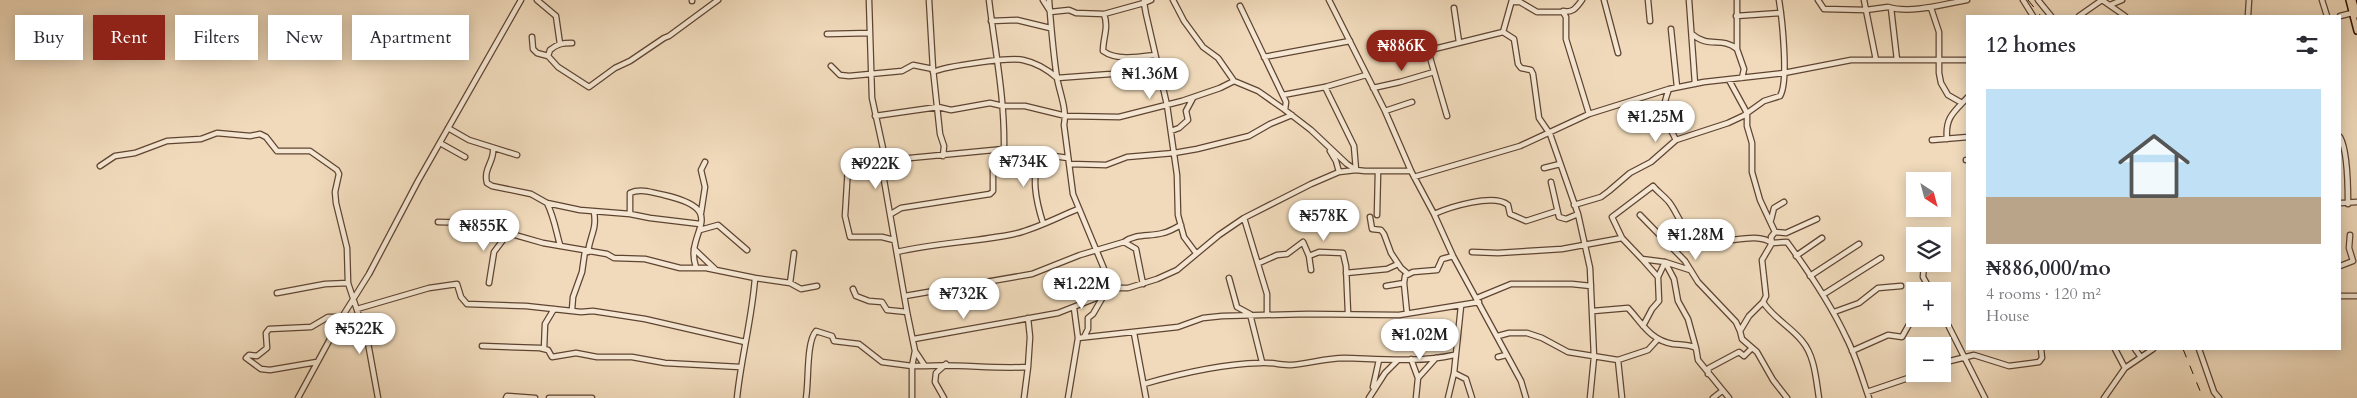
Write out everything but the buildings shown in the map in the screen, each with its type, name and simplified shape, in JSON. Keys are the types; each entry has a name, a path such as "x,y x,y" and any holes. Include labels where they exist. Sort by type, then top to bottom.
{"main road":[{"path":"2349,0 2356,13"},
{"path":"2353,0 2357,31"}],"street":[{"path":"298,398 342,317 378,259 448,128 521,0"},
{"path":"538,0 556,16 560,44"},
{"path":"532,37 533,49 537,53 548,56 558,67 589,86 615,68 670,36 718,0"},
{"path":"870,0 871,75 875,116 884,154 883,162 886,170 884,180 892,214 894,240 907,312 914,339 912,398"},
{"path":"929,0 933,70 940,134 944,146 943,156"},
{"path":"892,214 901,208 990,194 993,190 993,168 1001,150 1003,106 989,0"},
{"path":"1043,0 1050,12"},
{"path":"1049,0 1050,28 1057,78 1066,116 1064,124 1073,194 1112,288"},
{"path":"1050,12 1070,10 1076,13 1104,14 1151,0"},
{"path":"1173,0 1184,21 1203,47 1218,58 1234,81 1258,91 1292,115 1356,170"},
{"path":"1329,0 1385,111 1414,177 1521,381 1526,398"},
{"path":"1503,32 1512,1 1520,2 1538,12 1568,12 1576,9 1582,0"},
{"path":"1604,0 1618,53"},
{"path":"1648,0 1650,21"},
{"path":"1689,0 1695,84"},
{"path":"1737,0 1737,49 1744,69 1752,76"},
{"path":"1574,205 1600,197 1609,192 1630,173 1651,162 1676,140 1728,123 1764,101 1780,96 1783,89 1784,73 1779,0"},
{"path":"1818,0 1824,9 1866,10 1932,8 1967,0"},
{"path":"1864,0 1876,60"},
{"path":"2023,0 2033,15"},
{"path":"2038,0 2050,15"},
{"path":"2080,15 2102,0 2124,15"},
{"path":"2110,5 2122,0"},
{"path":"2248,15 2249,0"},
{"path":"2322,0 2327,15"},
{"path":"1144,2 1167,105 1174,153 1178,215 1184,237 1196,253"},
{"path":"1240,6 1286,102 1285,110"},
{"path":"1454,8 1459,42"},
{"path":"1892,8 1897,60"},
{"path":"1932,8 1939,32 1939,73 1944,90 1962,103"},
{"path":"1559,11 1563,12 1566,17 1566,39 1589,114"},
{"path":"1736,16 1781,13"},
{"path":"2341,16 2356,13"},
{"path":"1104,14 1108,28 1102,42 1103,51 1108,55 1122,57 1135,58 1155,55"},
{"path":"991,21 1017,20 1050,28"},
{"path":"1671,29 1677,87"},
{"path":"1447,116 1434,72 1430,50 1503,32 1514,39 1518,64 1521,68 1531,70 1535,81 1539,118 1550,134 1578,214 1586,245 1593,311 1594,357 1590,398"},
{"path":"828,34 870,33"},
{"path":"1692,34 1702,42 1726,43 1737,49"},
{"path":"1264,57 1350,41"},
{"path":"548,56 550,50 560,44 572,43"},
{"path":"831,66 840,76 871,75 902,72 913,65 933,70 974,63 1021,59 1046,68 1057,78 1111,74 1157,67"},
{"path":"1414,177 1520,146 1550,134 1589,114 1677,87 1784,73 1851,60 1966,60"},
{"path":"1742,78 1744,69"},
{"path":"1373,88 1434,72"},
{"path":"1282,96 1325,87 1366,74"},
{"path":"1729,80 1747,113 1747,126 1752,143 1752,172 1775,232"},
{"path":"875,116 928,110 938,107 951,110 990,103 1003,106 1025,106 1066,116 1119,117 1194,97 1234,81"},
{"path":"1325,87 1354,146 1356,170"},
{"path":"1669,89 1664,103 1664,119 1676,140"},
{"path":"1171,131 1179,128 1188,120 1186,111 1194,97"},
{"path":"1947,139 1946,127 1952,112 1966,99"},
{"path":"1385,111 1412,102"},
{"path":"1070,164 1106,165 1127,157 1174,153 1249,136 1270,124 1292,115"},
{"path":"448,128 470,140 517,155"},
{"path":"100,166 115,156 135,152 167,141 202,139 217,133 250,136 260,134 266,137 277,151 310,151 339,172 335,192 347,248 348,283 368,343 378,398"},
{"path":"1932,140 1966,138"},
{"path":"2341,142 2348,174 2348,204"},
{"path":"440,143 465,157"},
{"path":"1327,146 1336,161 1339,172"},
{"path":"494,148 485,174 487,183 492,186 531,194 547,203 594,212 630,214 700,227 718,225 747,250"},
{"path":"894,240 882,236 850,237 845,216 848,167 858,163 1001,150 1039,153 1068,158"},
{"path":"1039,153 1034,170 1034,191 1043,223"},
{"path":"884,154 893,161"},
{"path":"696,267 694,249 700,227 705,187 701,170 705,162"},
{"path":"1544,168 1560,164"},
{"path":"914,339 1058,313 1104,295 1112,288 1128,288 1143,284 1177,270 1196,253 1244,218 1339,172 1356,170 1378,172 1411,171"},
{"path":"1377,215 1378,172"},
{"path":"1552,182 1559,217 1562,219 1578,214"},
{"path":"1658,277 1622,238 1612,217 1653,186 1669,202 1684,228 1697,238 1717,242 1765,238 1772,243 1786,242 1824,294 1834,312 1852,350 1870,398"},
{"path":"630,214 630,193 652,191 683,200 698,208 701,213"},
{"path":"1434,214 1481,201 1505,202 1508,205 1510,214 1526,221 1557,211"},
{"path":"1765,210 1774,208 1784,202"},
{"path":"2341,203 2357,202"},
{"path":"547,203 553,216 560,245"},
{"path":"1770,220 1774,208"},
{"path":"897,252 921,246 937,246 1016,234 1078,209"},
{"path":"572,310 573,297 582,272 589,241 596,225 594,212"},
{"path":"1640,215 1685,261 1698,282 1736,322 1742,339 1757,352 1774,380 1788,398"},
{"path":"1370,217 1372,229 1381,230 1398,264 1408,274"},
{"path":"1244,218 1268,294 1267,315"},
{"path":"1775,232 1786,234 1817,219"},
{"path":"438,222 473,223 510,232 543,243 607,254 614,258 645,259 680,268 696,267 717,270 790,283 802,289 817,286"},
{"path":"905,296 1032,274 1095,250 1124,242 1132,237 1143,234 1163,233 1181,225"},
{"path":"489,283 494,252 510,232"},
{"path":"1740,331 1749,316 1763,302 1766,296 1762,260 1772,243 1771,236 1775,232"},
{"path":"2341,266 2355,260 2349,248 2350,235"},
{"path":"1138,236 1136,249 1143,284"},
{"path":"1472,252 1498,253 1546,250 1622,238"},
{"path":"1796,256 1822,238"},
{"path":"1124,242 1136,249"},
{"path":"1259,263 1277,255 1287,254 1303,242 1309,256 1311,270"},
{"path":"1810,276 1859,244"},
{"path":"694,249 717,270"},
{"path":"1309,256 1319,252 1342,253 1346,273 1348,314"},
{"path":"790,283 794,253"},
{"path":"1407,313 1404,278 1408,274 1435,270 1442,259 1454,256"},
{"path":"1642,258 1665,262 1690,270"},
{"path":"1824,294 1881,258"},
{"path":"1643,326 1652,309 1659,301 1658,277 1665,262"},
{"path":"1665,262 1674,279 1678,301 1688,319 1698,360 1729,398"},
{"path":"1346,273 1387,269 1398,264"},
{"path":"737,398 740,367 753,305 755,278"},
{"path":"1228,278 1237,307 1250,314 1262,362"},
{"path":"1386,286 1404,282"},
{"path":"277,293 325,284 348,283"},
{"path":"357,308 450,284 457,284 461,297 467,304 572,310 646,318 745,342"},
{"path":"1078,338 1178,327 1203,318 1250,314 1399,315 1461,306 1511,284 1572,284 1591,286"},
{"path":"1834,312 1860,303 1878,288 1901,286"},
{"path":"853,289 856,296 869,301 882,302 887,310 907,312"},
{"path":"1084,337 1088,329 1088,318 1093,314 1104,295"},
{"path":"2341,296 2357,296"},
{"path":"1763,302 1768,310 1802,341 1813,364 1819,398"},
{"path":"1448,398 1454,372 1454,355 1461,306"},
{"path":"1068,398 1078,338 1074,308"},
{"path":"1593,311 1628,308 1643,326 1658,339 1696,348"},
{"path":"544,349 545,324 554,309"},
{"path":"318,362 270,370 261,369 246,358 249,355 257,356 267,348 266,333 269,329 311,327 328,317 342,317"},
{"path":"1024,398 1030,337 1028,318"},
{"path":"1852,350 1888,335 1902,337 1909,327"},
{"path":"1950,327 1966,356 1985,398"},
{"path":"806,398 810,354 813,335 816,331 832,336 834,340 859,344 882,362 912,366 946,364 966,367 1028,367"},
{"path":"1134,333 1146,398"},
{"path":"1498,336 1527,333 1542,338 1562,350 1618,360 1648,350 1658,339"},
{"path":"482,346 544,349 552,357 576,353 597,357 632,357 665,362 740,367"},
{"path":"1708,374 1709,368 1739,352 1744,356 1752,348"},
{"path":"1951,360 1974,355 2009,366 2039,362 2042,358 2041,350"},
{"path":"2116,350 2125,368"},
{"path":"2136,350 2140,356"},
{"path":"2105,398 2125,368 2151,350"},
{"path":"2199,350 2214,392 2219,398"},
{"path":"915,351 925,366"},
{"path":"1498,357 1506,354"},
{"path":"1144,384 1207,369 1262,362 1292,365 1343,358 1398,360 1454,355"},
{"path":"1418,378 1436,358"},
{"path":"1410,359 1418,378 1416,398"},
{"path":"1373,388 1378,360"},
{"path":"1369,398 1373,388 1398,360"},
{"path":"1618,360 1622,398"},
{"path":"944,398 935,382 936,373 946,364"},
{"path":"1454,372 1466,379 1472,398"},
{"path":"1867,392 1906,379"},
{"path":"1713,398 1722,391"},
{"path":"506,398 507,396 535,398"},
{"path":"549,398 592,398"}],"railway":[{"path":"2028,0 2040,15"},
{"path":"2183,350 2203,398"}]}
